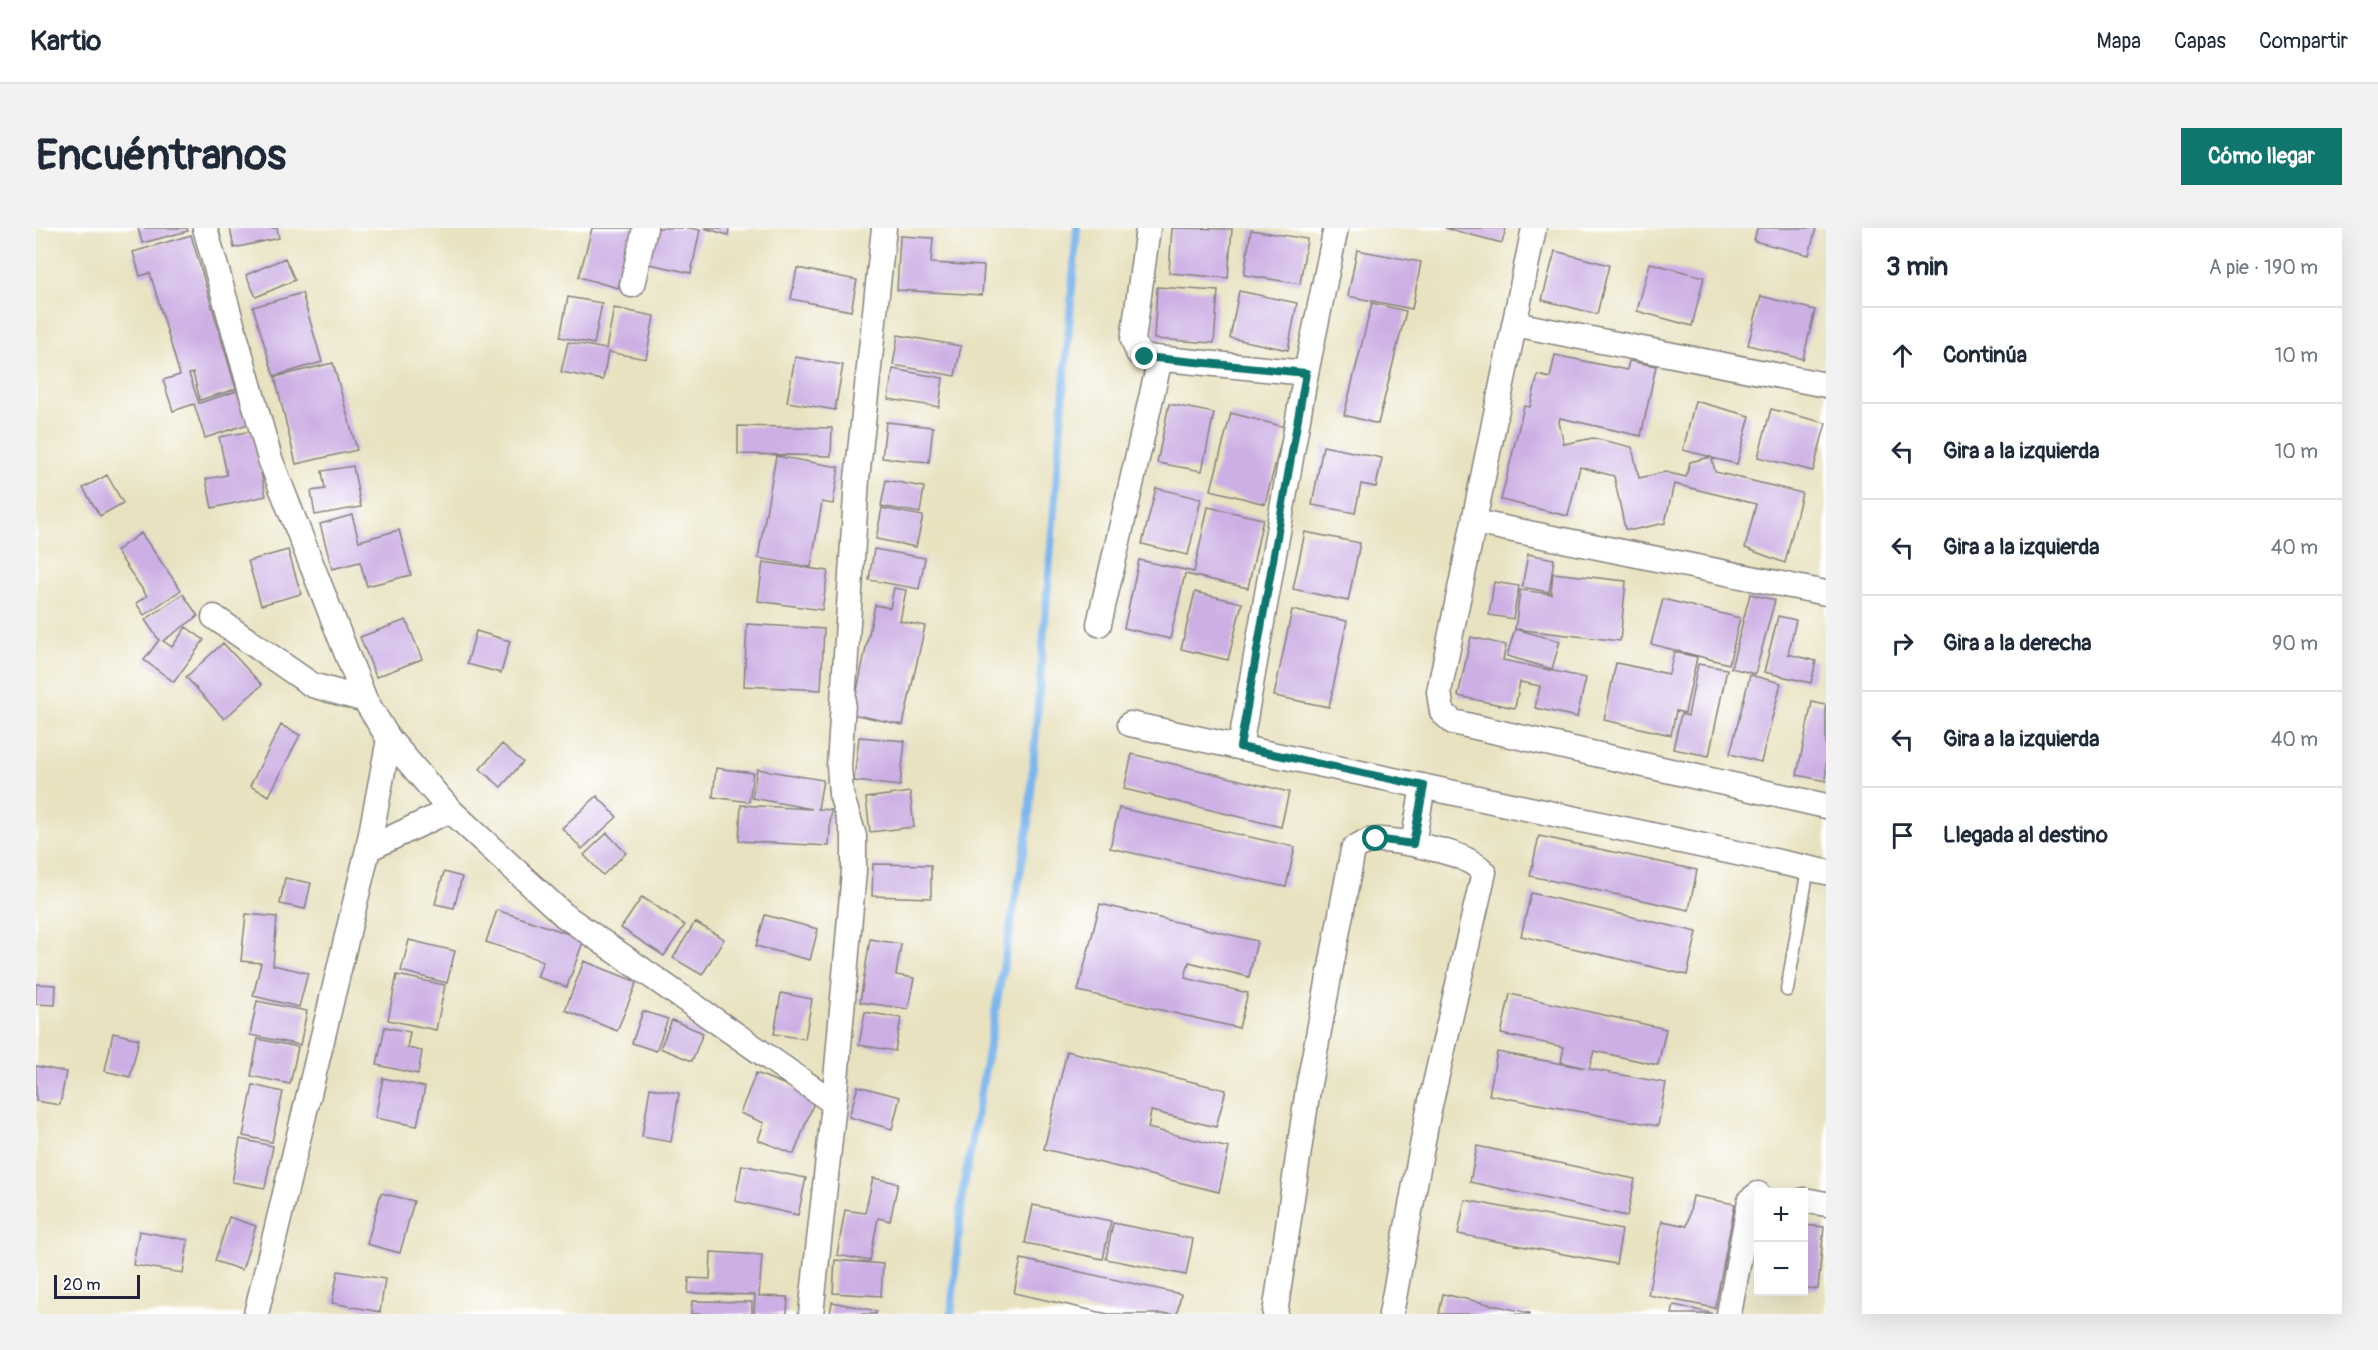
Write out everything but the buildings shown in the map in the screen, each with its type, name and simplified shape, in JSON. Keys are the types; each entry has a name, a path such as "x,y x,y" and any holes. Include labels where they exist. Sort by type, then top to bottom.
{"street":[{"path":"205,228 270,459 365,700 389,739 450,810 565,916 834,1103"},
{"path":"632,285 645,228"},
{"path":"811,1314 834,1103 854,871 854,836 841,794 839,765 857,479 884,228"},
{"path":"1148,228 1133,340 1138,353 1145,357 1306,373"},
{"path":"1240,747 1306,373 1336,228"},
{"path":"1534,228 1438,692 1442,712 1453,722 1826,806"},
{"path":"1514,324 1826,385"},
{"path":"1099,624 1160,358"},
{"path":"1474,522 1826,593"},
{"path":"214,617 312,686 365,700"},
{"path":"1130,724 1817,870"},
{"path":"256,1314 368,849 389,739"},
{"path":"1413,844 1424,786"},
{"path":"368,849 450,810"},
{"path":"1275,1314 1308,1089 1353,850 1362,842 1376,839 1413,844 1461,857 1476,864 1484,872 1428,1114 1391,1314"},
{"path":"1729,1314 1750,1200 1754,1197"},
{"path":"1808,1201 1826,1204"}],"lane":[{"path":"1787,990 1817,870"}],"waterway":[{"path":"951,1314 963,1191 1028,829 1077,228"}],"route":[{"path":"1145,357 1306,373 1240,747 1424,786 1413,844 1376,839"}]}
